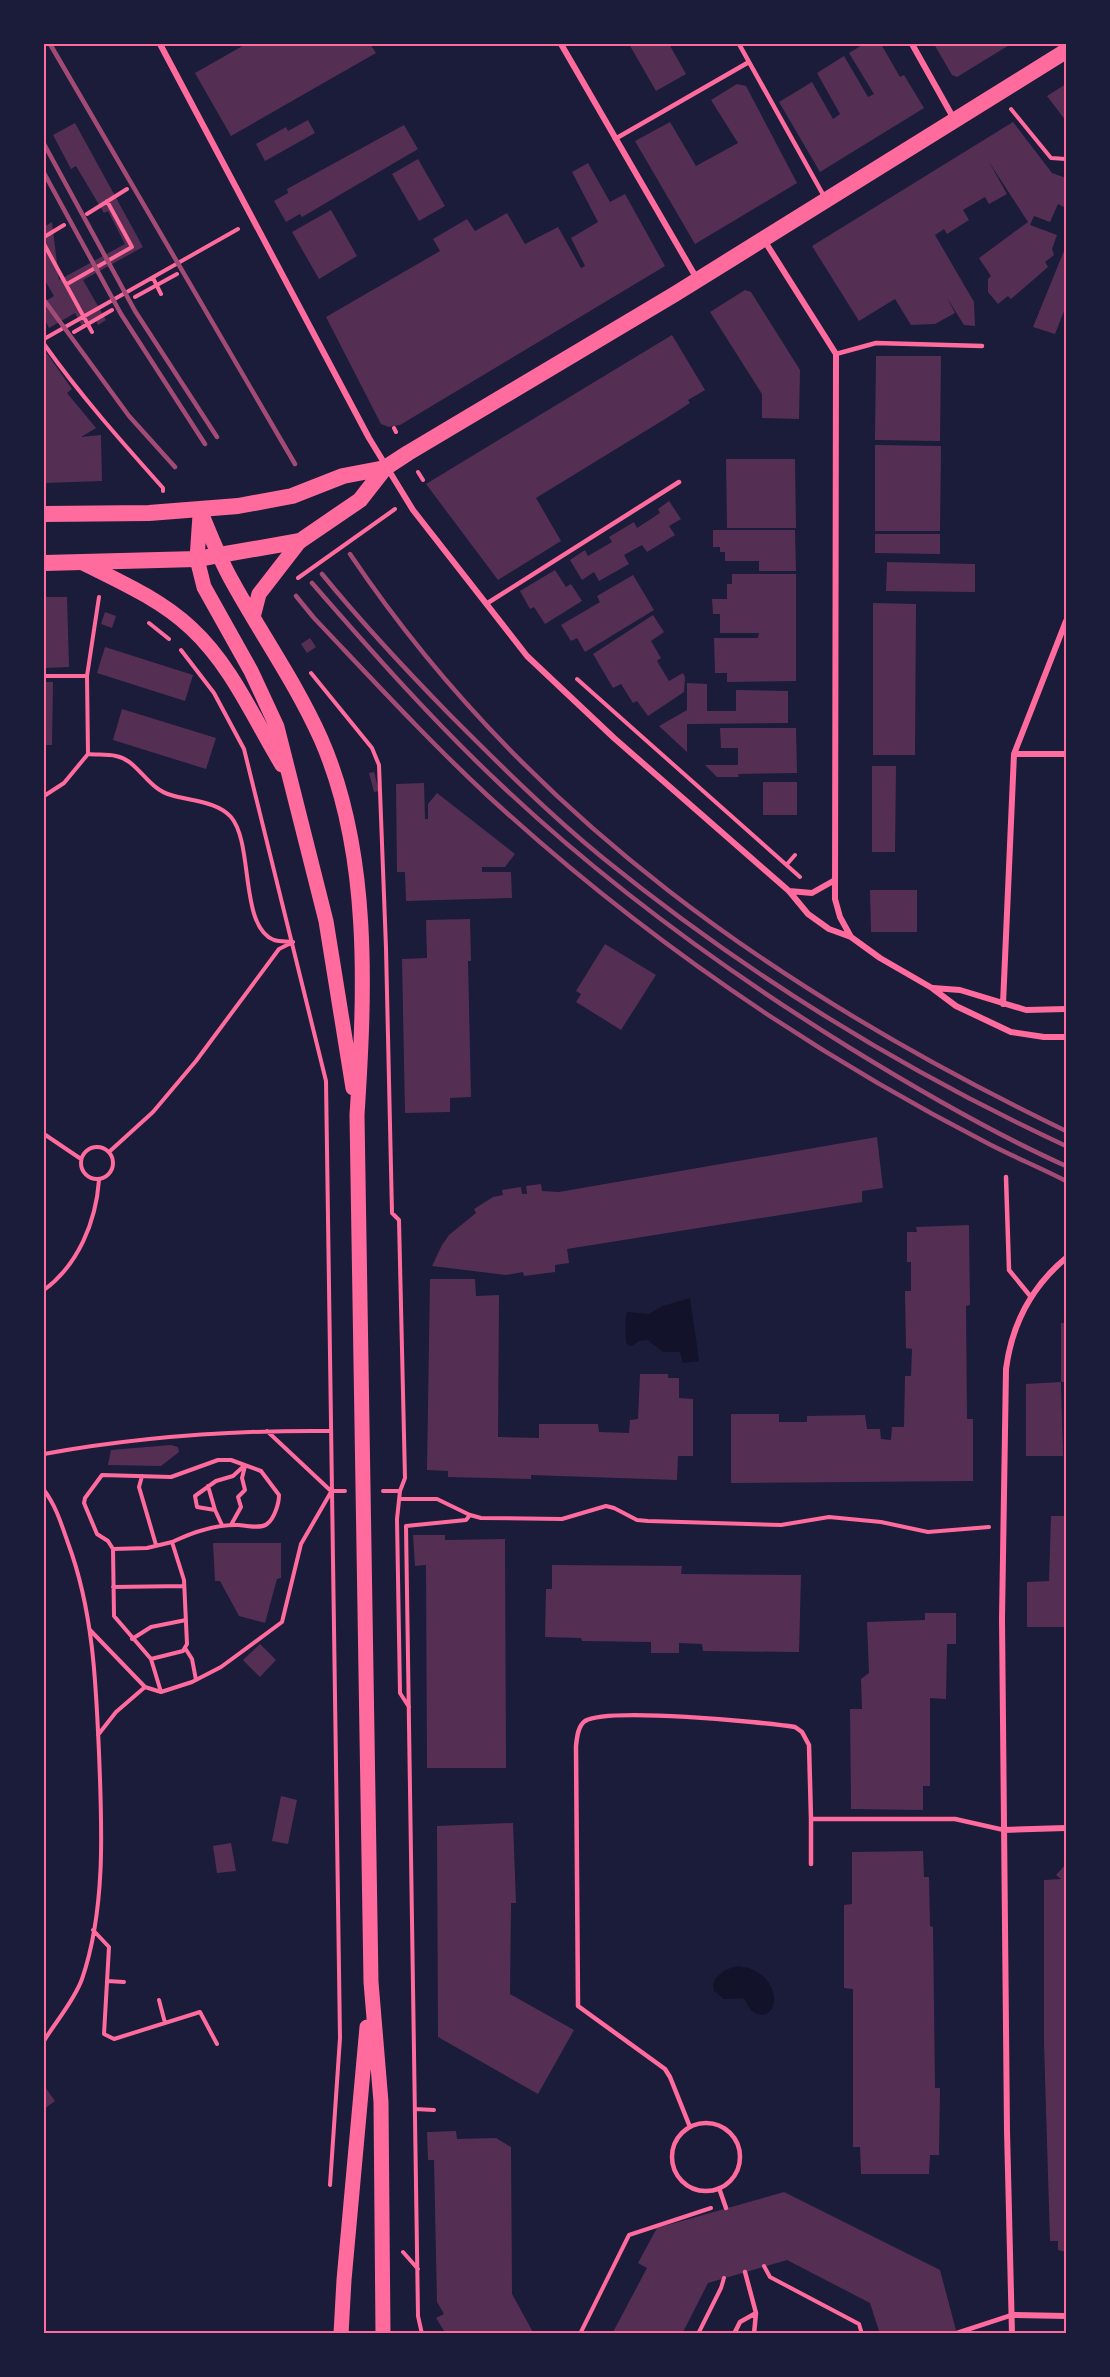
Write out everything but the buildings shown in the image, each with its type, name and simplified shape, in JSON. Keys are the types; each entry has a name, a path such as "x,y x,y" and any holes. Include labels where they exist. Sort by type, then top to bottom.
{"highway":[{"path":"44,514 200,510 292,496 344,476 385,468 764,239 1066,51"},
{"path":"44,562 197,559 300,541 360,500 385,468"}],"main road":[{"path":"200,510 219,554 304,703 317,731 336,777 349,823 356,863 361,963 362,1040 357,1114 371,1982 381,2102 383,2334"},
{"path":"200,510 197,559 204,587 267,701 277,727 326,921 357,1114"},
{"path":"253,617 259,594 300,541"},
{"path":"81,562 161,605 192,628 237,686 289,778"},
{"path":"341,2334 371,1982"}],"street":[{"path":"160,44 385,468 413,510 536,664 614,738 789,891 808,914 829,929 851,937 893,966 932,988 956,1006 1011,1032 1044,1037 1066,1037"},
{"path":"561,44 697,279"},
{"path":"912,44 955,122"},
{"path":"764,239 836,354 835,880 837,908 851,937"},
{"path":"1003,1004 1014,754 1066,621"},
{"path":"1014,754 1066,754"},
{"path":"789,891 812,893 835,880"},
{"path":"932,988 960,990 1026,1010 1066,1009"},
{"path":"1012,2334 1004,1830 1002,1526 1005,1369 1012,1336 1020,1315 1042,1281 1066,1258"},
{"path":"1004,1830 1066,1828"},
{"path":"1012,2315 1066,2316"}],"lane":[{"path":"739,44 826,200"},
{"path":"615,139 749,62"},
{"path":"836,354 876,343 981,346"},
{"path":"486,604 679,482"},
{"path":"1006,1177 1009,1270 1030,1297"},
{"path":"690,2127 670,2077 664,2069 578,2006 577,1734 584,1722 596,1717 635,1714 795,1726 802,1732 809,1745 811,1864"},
{"path":"811,1819 955,1819 1004,1830"},
{"path":"711,2123 731,2133 740,2153 739,2164 728,2183 708,2191 697,2189 686,2184 673,2166 672,2154 675,2143 681,2133 690,2127 711,2123"},
{"path":"719,2188 726,2208"},
{"path":"745,2272 756,2313 754,2334"},
{"path":"734,2334 740,2322 756,2313"},
{"path":"957,2333 1012,2315"}],"path":[{"path":"999,94 1051,158 1066,159"},
{"path":"87,214 127,189"},
{"path":"66,282 132,247 106,201"},
{"path":"44,237 64,225"},
{"path":"44,339 238,229"},
{"path":"44,244 92,332 89,323"},
{"path":"135,297 177,274"},
{"path":"153,278 161,294 155,286"},
{"path":"74,332 112,310"},
{"path":"44,344 109,429 163,488"},
{"path":"418,472 423,480"},
{"path":"378,508 384,515"},
{"path":"288,585 384,515 392,512"},
{"path":"44,796 63,783 88,754 87,676 99,597"},
{"path":"148,623 171,639"},
{"path":"178,645 214,693 244,749 326,1081 340,2038 330,2196"},
{"path":"569,672 791,868 805,884"},
{"path":"44,676 87,676"},
{"path":"346,717 372,748 379,765 392,1213 399,1220 405,1478 400,1491 397,1519 400,1693 409,1707"},
{"path":"88,754 118,756 136,767 146,781 160,790 170,795 189,798 218,808 230,816 238,827 251,907 262,929 273,939 293,942"},
{"path":"788,863 795,855"},
{"path":"109,1152 153,1112 196,1060 279,949 293,942"},
{"path":"44,1134 81,1159"},
{"path":"95,1147 109,1152 113,1162 108,1176 93,1179 84,1174 81,1159 86,1151 95,1147"},
{"path":"44,1290 56,1281 74,1259 87,1233 98,1198 99,1179"},
{"path":"267,1431 331,1491 345,1491"},
{"path":"44,1454 79,1447 186,1435 330,1431"},
{"path":"113,1549 140,1549 172,1542 222,1525 261,1527 266,1525 279,1503 279,1495 261,1471 225,1459 176,1477 102,1475 85,1498 85,1509 98,1534 108,1541 113,1549 114,1616 151,1659 161,1692"},
{"path":"215,1510 197,1508 195,1496 208,1486 232,1476 245,1465"},
{"path":"231,1525 241,1507 238,1497 245,1490 242,1478 245,1465"},
{"path":"142,1476 140,1487 156,1545"},
{"path":"208,1486 222,1525"},
{"path":"44,1490 54,1504 81,1576 97,1689 102,1826 97,1910 81,1981 44,2041"},
{"path":"89,1629 145,1687 161,1692 196,1680 221,1667 282,1622 301,1544 331,1491"},
{"path":"389,1491 400,1491"},
{"path":"400,1499 437,1499 470,1515 482,1518 562,1519 606,1506 637,1520 648,1521 782,1524 830,1517 880,1522 928,1532 1002,1526"},
{"path":"422,2334 418,2316 406,1526 466,1520 470,1515"},
{"path":"172,1542 183,1574 185,1648 192,1659 196,1680"},
{"path":"113,1587 184,1586"},
{"path":"132,1639 151,1627 186,1620"},
{"path":"151,1659 183,1651 185,1648"},
{"path":"98,1735 116,1713 145,1687"},
{"path":"93,1930 109,1947 104,2034 114,2039 200,2012 217,2044"},
{"path":"107,1982 124,1982"},
{"path":"159,2000 165,2023"},
{"path":"415,2109 434,2110"},
{"path":"580,2334 629,2235 687,2216"},
{"path":"765,2266 770,2277 859,2324 862,2334"},
{"path":"698,2334 724,2278"}],"shaded area":[{"path":"690,1298 699,1361 683,1363 680,1352 663,1352 648,1340 639,1341 632,1346 627,1345 627,1312 649,1314 663,1306"},
{"path":"738,1966 754,1970 771,1987 774,1996 770,2012 763,2015 755,2013 743,1998 724,1999 714,1991 715,1979 725,1970"}],"railway":[{"path":"50,44 295,464"},
{"path":"44,144 135,311 217,437"},
{"path":"44,173 121,314 205,444"},
{"path":"44,300 129,416 175,467"},
{"path":"350,554 420,649 497,737 580,817 668,890 762,958 859,1020 961,1078 1066,1131"},
{"path":"322,574 401,664 506,770 583,841 657,900 768,979 884,1051 944,1085 1066,1146"},
{"path":"312,583 403,686 475,760 541,821 625,892 712,957 850,1048 956,1111 1066,1166"},
{"path":"296,596 399,708 487,795 544,846 664,942 790,1029 855,1070 989,1144 1066,1181"}]}
